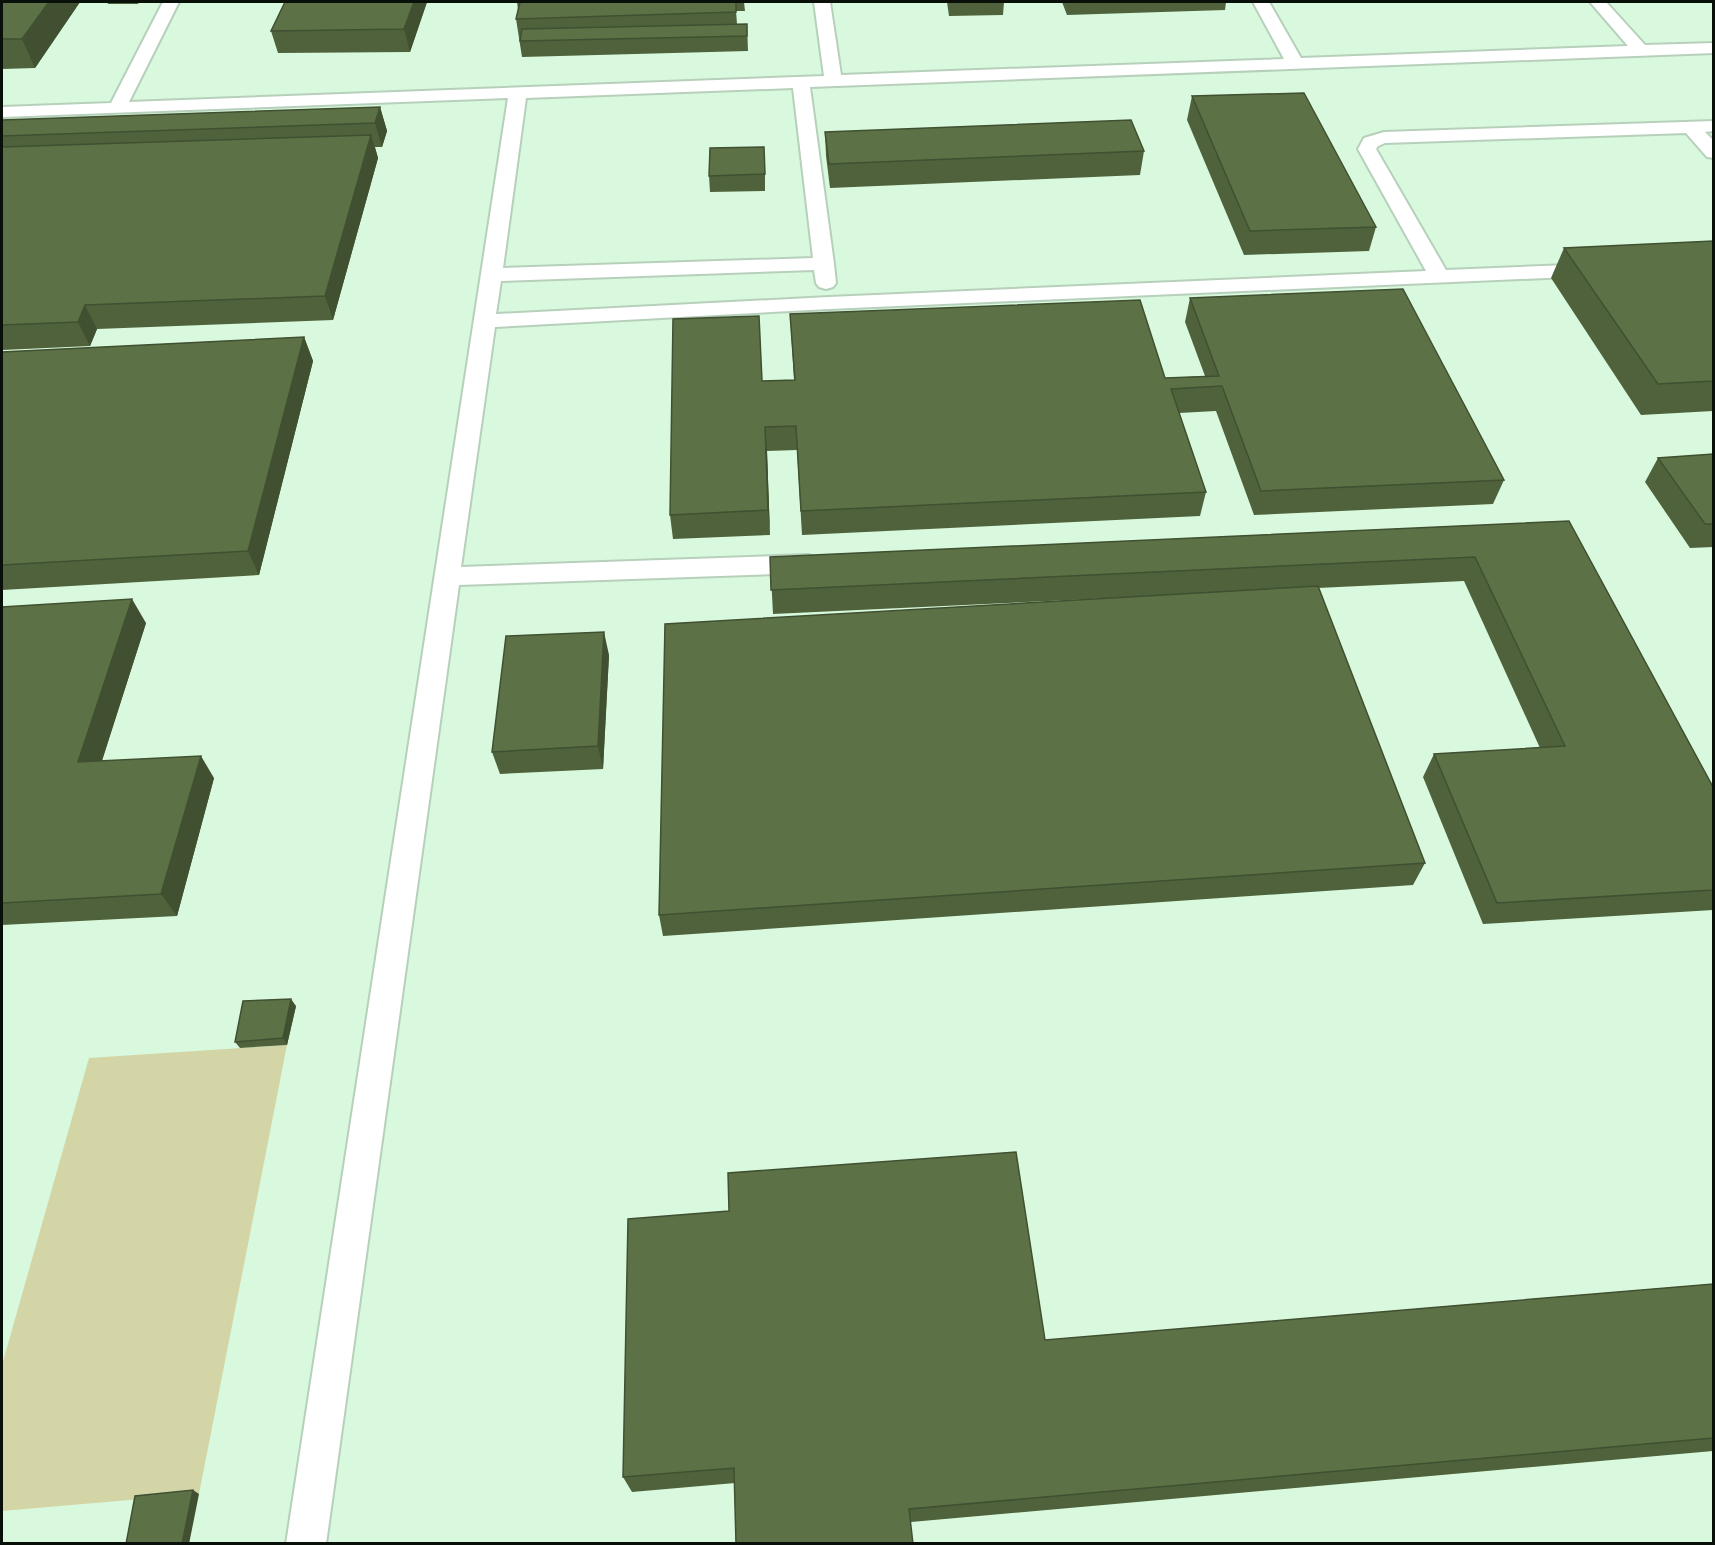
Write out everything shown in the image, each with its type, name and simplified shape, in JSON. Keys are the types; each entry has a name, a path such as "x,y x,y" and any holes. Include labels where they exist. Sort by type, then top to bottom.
{"lane":[{"path":"117,108 171,2"},
{"path":"822,2 833,81"},
{"path":"1261,2 1296,64"},
{"path":"1598,2 1641,51"},
{"path":"2,112 1713,48"},
{"path":"801,82 829,303"},
{"path":"306,1544 518,93"},
{"path":"1440,278 1367,149 1371,142 1384,138 1713,126"},
{"path":"1691,127 1713,153"},
{"path":"492,275 824,264"},
{"path":"485,321 829,303 1606,269"},
{"path":"448,576 836,562"}],"shaded area":[{"path":"2,2 1713,2 1713,1543 2,1543"},
{"path":"287,1045 199,1494 2,1511 2,1365 89,1058"}],"building":[{"path":"2,2 49,2 22,39 2,39"},
{"path":"285,2 414,2 404,29 271,31"},
{"path":"520,2 736,2 736,12 516,19"},
{"path":"747,24 747,36 520,41 522,29"},
{"path":"1304,93 1376,227 1250,231 1192,96"},
{"path":"380,107 375,123 2,136 2,120"},
{"path":"1131,120 1144,151 829,164 825,132"},
{"path":"371,135 325,296 85,305 78,322 2,325 2,147"},
{"path":"764,147 765,174 709,176 710,148"},
{"path":"1713,241 1713,381 1658,384 1564,248"},
{"path":"1403,289 1504,480 1261,491 1222,386 1171,389 1206,492 801,511 796,426 765,427 768,510 670,515 673,319 759,316 762,381 795,380 790,314 1140,300 1165,378 1219,376 1190,298"},
{"path":"304,337 248,551 2,565 2,352"},
{"path":"1713,454 1713,524 1705,524 1658,458"},
{"path":"1569,521 1713,787 1713,890 1497,903 1434,754 1565,746 1475,557 771,590 770,557"},
{"path":"1318,586 1425,863 659,915 665,624"},
{"path":"132,599 78,762 201,756 161,894 2,903 2,607"},
{"path":"604,632 598,746 492,752 506,636"},
{"path":"291,999 283,1038 235,1042 243,1001"},
{"path":"1016,1152 1045,1340 1713,1284 1713,1438 909,1509 913,1544 736,1544 734,1468 623,1477 628,1219 729,1211 728,1173"},
{"path":"193,1490 182,1544 126,1544 135,1496"}]}
